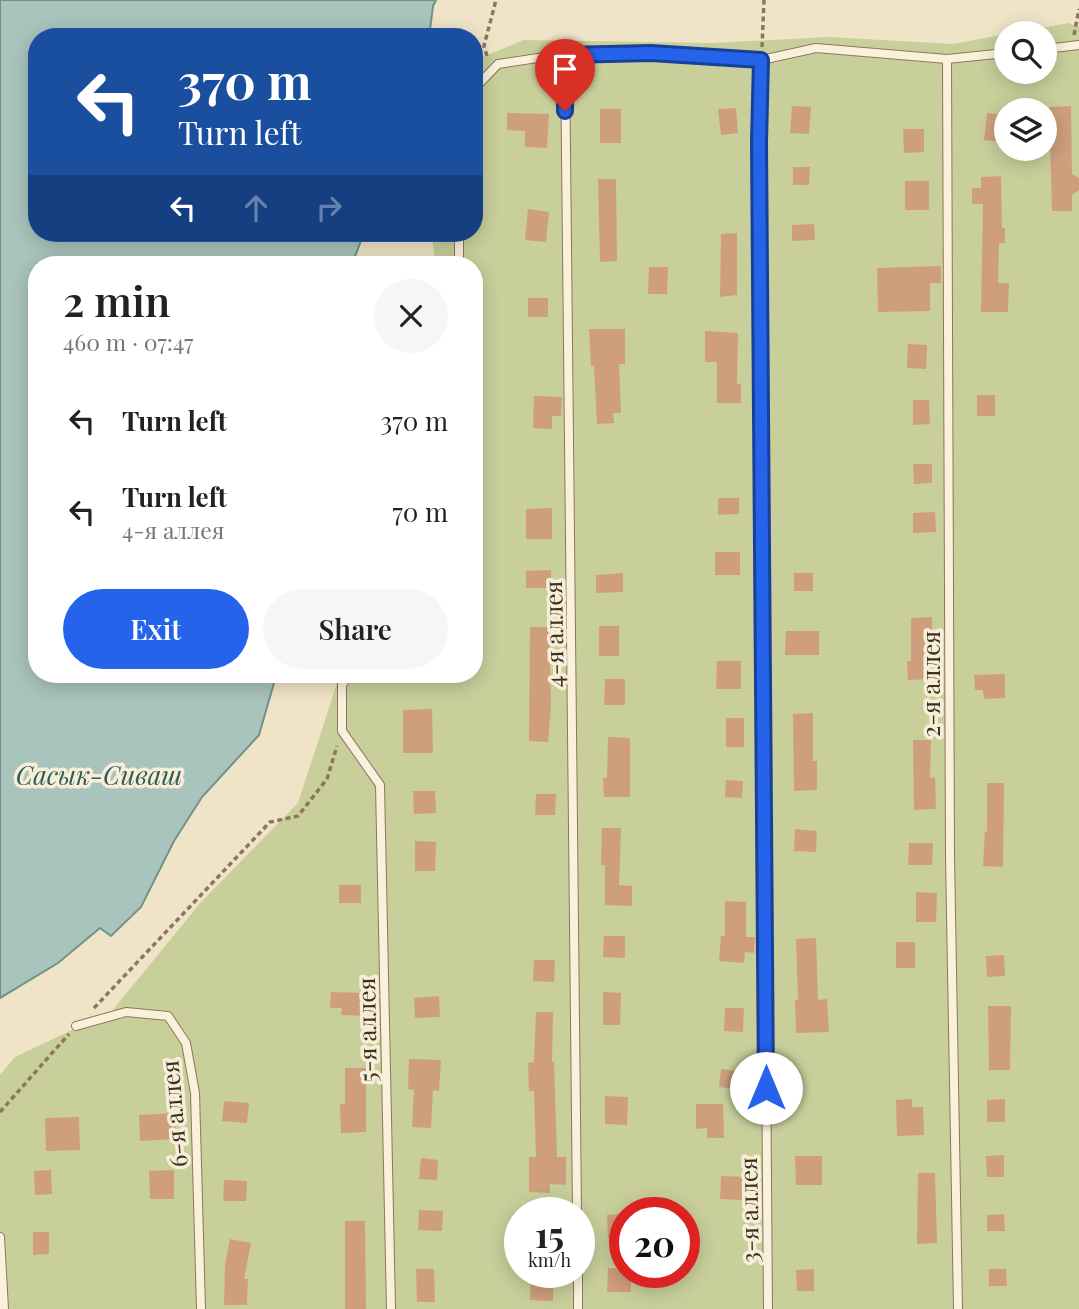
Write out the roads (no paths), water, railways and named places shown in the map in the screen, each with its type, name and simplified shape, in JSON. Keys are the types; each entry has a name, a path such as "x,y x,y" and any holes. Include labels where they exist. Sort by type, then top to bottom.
{"lane":[{"path":"1057,47 1075,45"},
{"path":"483,80 498,64 565,55 651,53 761,60 816,48 947,60 994,54"},
{"name":"4-я аллея","path":"565,55 577,1197"},
{"name":"3-я аллея","path":"761,60 759,142 768,1309"},
{"name":"2-я аллея","path":"947,60 950,843 958,1309"},
{"name":"5-я аллея","path":"343,683 342,730 380,785 391,1309"},
{"name":"6-я аллея","path":"76,1026 126,1013 169,1016 187,1043 195,1094 201,1309"},
{"path":"0,1237 4,1309"},
{"path":"578,1288 578,1309"}],"water":[{"name":"Сасык-Сиваш","path":"0,0 436,0 430,28 28,28 28,242 361,242 355,256 28,256 28,683 274,683 259,735 202,797 174,841 141,907 111,936 100,928 58,963 0,998"}]}
